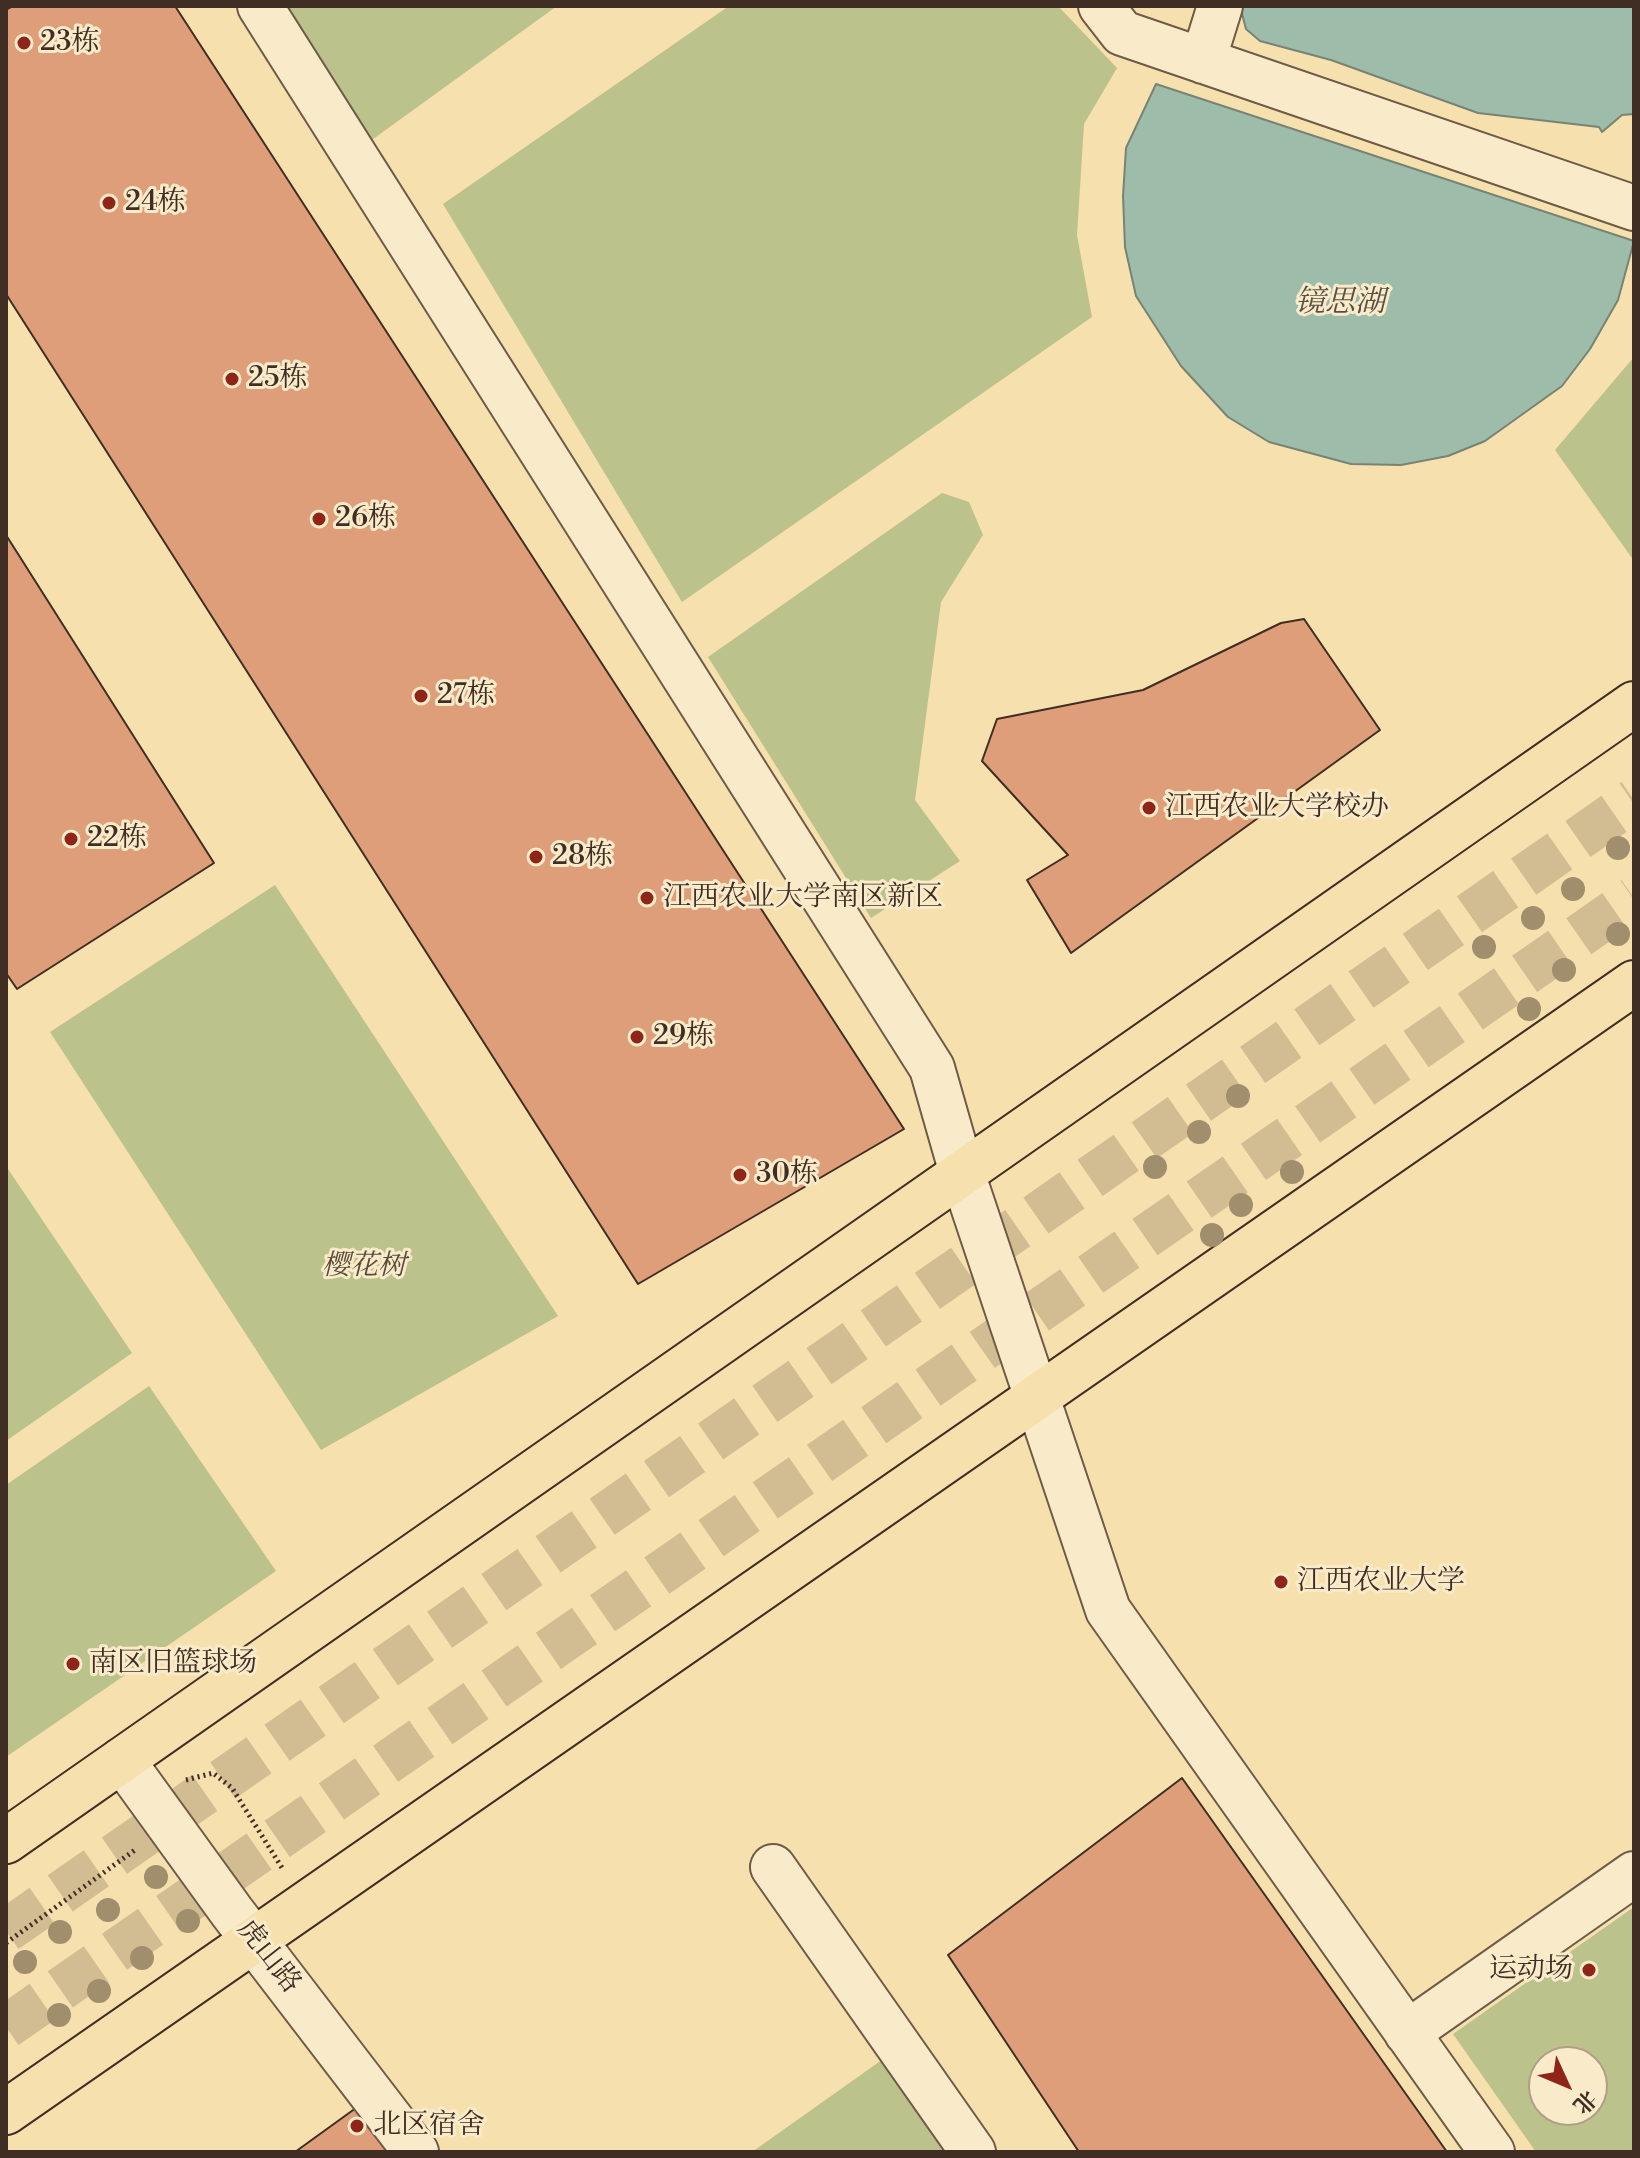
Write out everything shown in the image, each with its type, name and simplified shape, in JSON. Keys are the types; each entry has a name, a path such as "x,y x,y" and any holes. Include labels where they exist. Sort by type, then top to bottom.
{"main road":[{"path":"6,1841 1634,704"},
{"path":"6,2112 1634,983"}],"street":[{"path":"260,6 932,1068 962,1173 1108,1610 1492,2152"},
{"path":"1101,6 1122,33 1634,208"},
{"path":"1203,61 1220,6"},
{"name":"虎山路","path":"122,1760 232,1912 256,1939 416,2152"},
{"path":"773,1867 973,2152"},
{"path":"1407,2033 1634,1874"}],"green space":[{"path":"286,6 557,6 369,142"},
{"path":"729,6 1058,6 1117,68 1084,124 1077,235 1092,317 682,602 443,204"},
{"path":"1634,357 1634,561 1555,450"},
{"path":"942,493 969,502 983,535 941,602 915,800 960,861 871,918 708,657"},
{"name":"樱花树","path":"275,885 558,1316 321,1450 50,1032"},
{"path":"6,1166 132,1353 6,1441"},
{"name":"南区旧篮球场","path":"149,1386 276,1571 6,1757 6,1485"},
{"name":"运动场","path":"1634,1907 1634,2152 1536,2152 1453,2034"},
{"path":"886,2057 953,2152 752,2152"}],"water":[{"path":"1240,6 1634,6 1634,114 1622,115 1602,132 1599,127 1478,113 1331,60 1260,41 1246,29"},
{"name":"镜思湖","path":"1156,84 1634,241 1618,300 1590,349 1562,386 1485,441 1448,456 1401,465 1351,464 1269,442 1228,417 1181,366 1136,296 1125,247 1123,196 1126,148"}],"building":[{"path":"13,6 175,6 904,1129 638,1284 6,294 6,10"},
{"path":"6,535 214,863 17,989 6,973"},
{"name":"江西农业大学校办","path":"1304,619 1380,730 1071,953 1027,880 1068,855 982,761 997,719 1143,690 1281,623"},
{"path":"1182,1778 1447,2152 1079,2152 948,1955"},
{"name":"北区宿舍","path":"367,2100 400,2152 295,2152"}],"tunnel":[{"path":"6,1931 1634,800"},
{"path":"6,2027 1634,898"}],"place":[{"name":"23栋","path":"24,43"},
{"name":"24栋","path":"109,203"},
{"name":"25栋","path":"232,379"},
{"name":"26栋","path":"319,519"},
{"name":"27栋","path":"421,696"},
{"name":"江西农业大学校办","path":"1149,808"},
{"name":"22栋","path":"71,839"},
{"name":"28栋","path":"536,857"},
{"name":"江西农业大学南区新区","path":"647,898"},
{"name":"29栋","path":"637,1037"},
{"name":"30栋","path":"740,1175"},
{"name":"江西农业大学","path":"1281,1582"},
{"name":"南区旧篮球场","path":"73,1664"},
{"name":"运动场","path":"1589,1970"},
{"name":"北区宿舍","path":"357,2126"}]}
